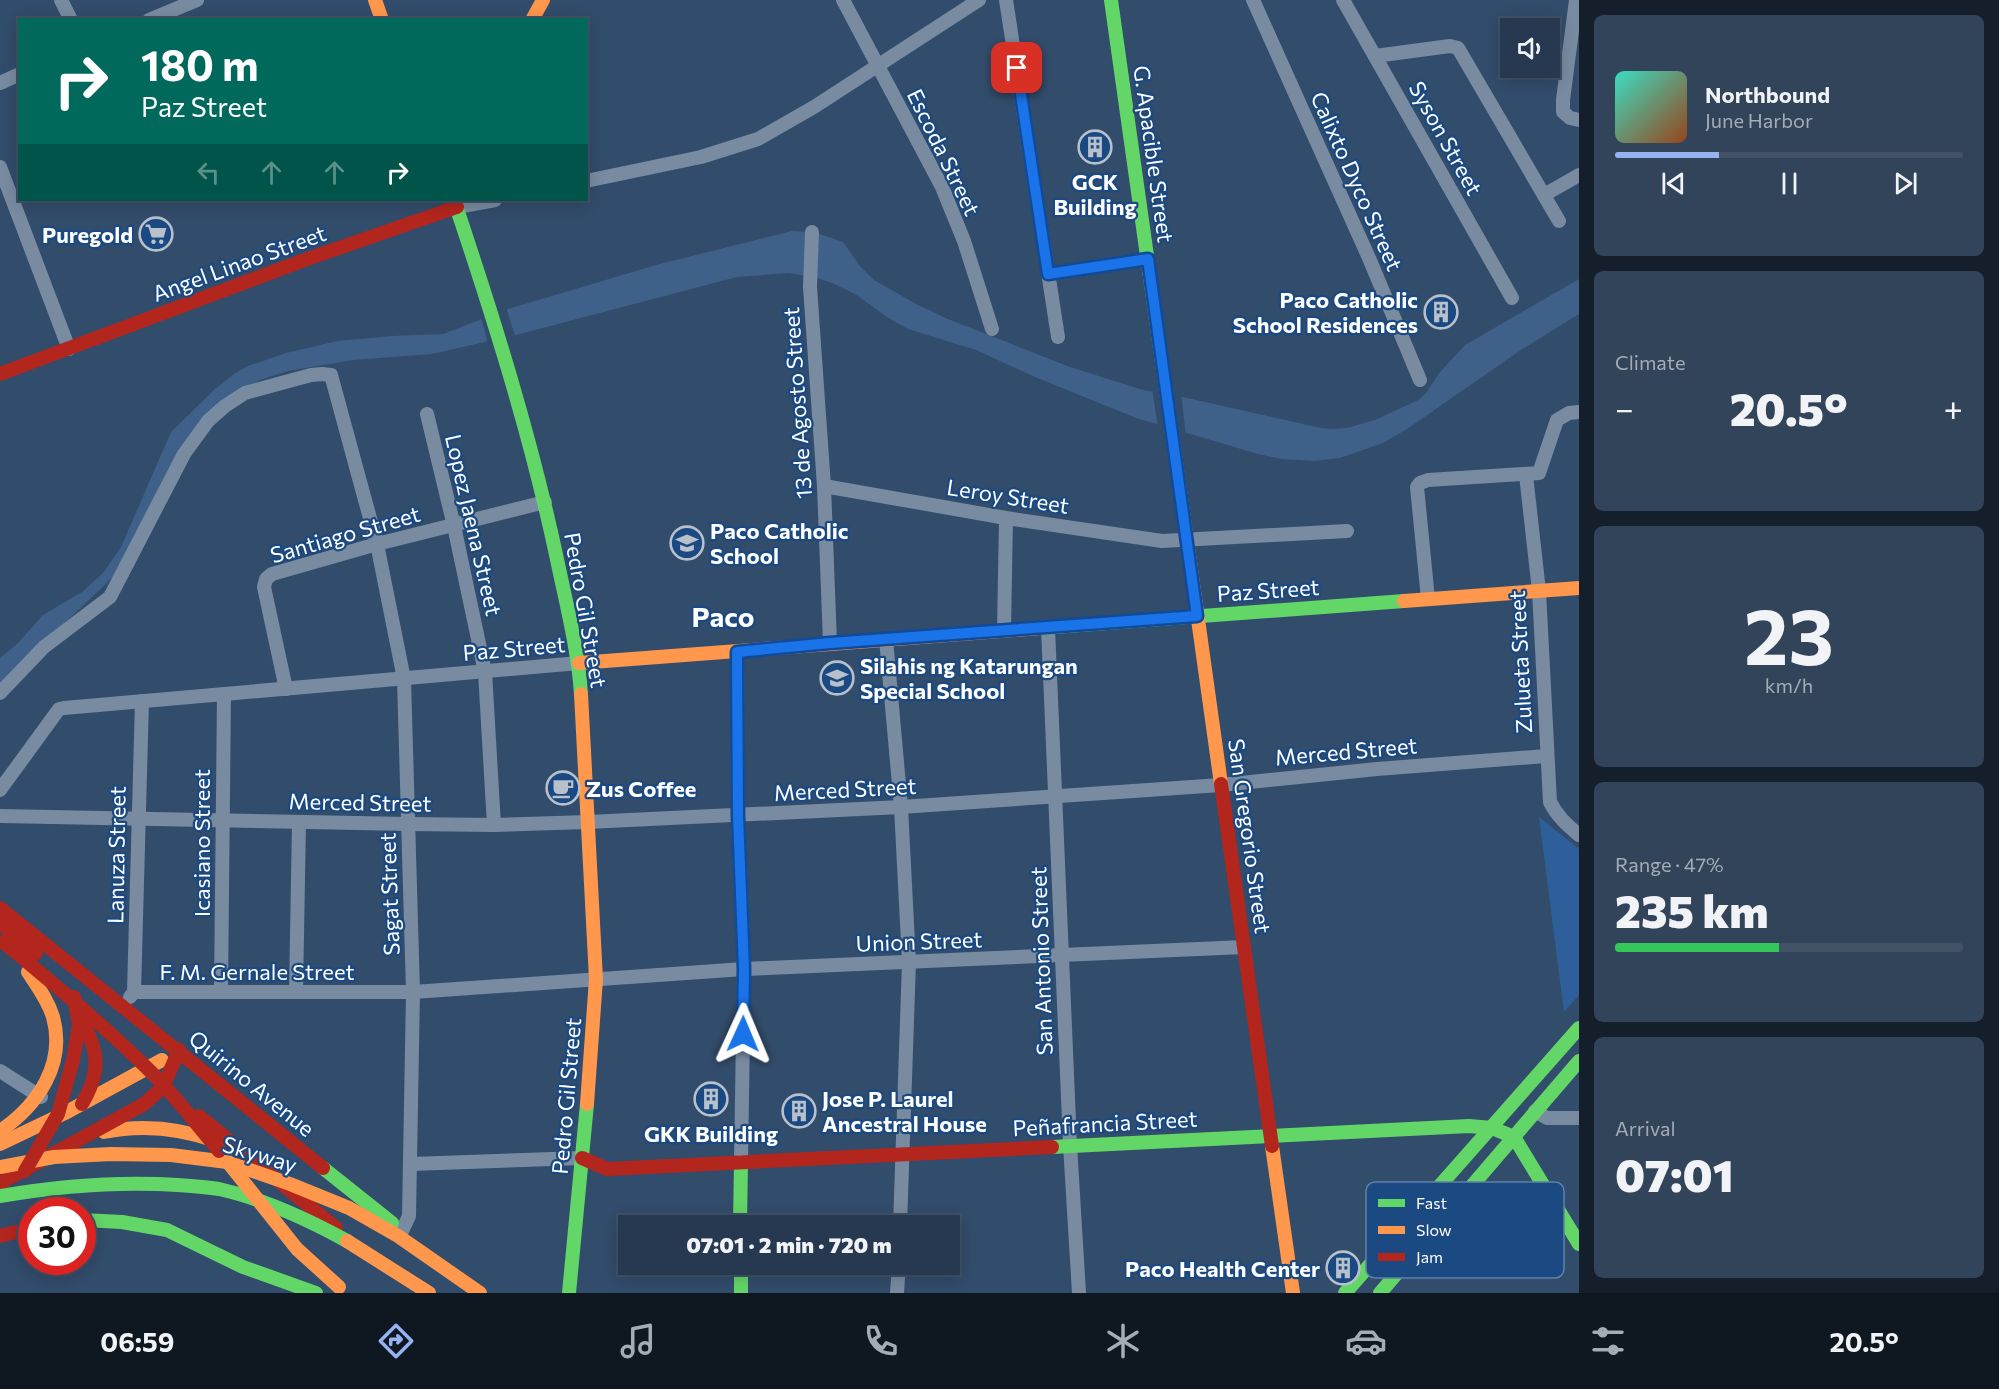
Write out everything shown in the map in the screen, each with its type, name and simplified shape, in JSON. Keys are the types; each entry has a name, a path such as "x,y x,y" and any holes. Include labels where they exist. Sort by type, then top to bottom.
{"main road":[{"path":"375,0 381,18"},
{"path":"533,18 543,0"},
{"name":"G. Apacible Street","path":"1111,0 1166,385"},
{"name":"Angel Linao Street","path":"0,374 455,203"},
{"name":"Pedro Gil Street","path":"455,203 488,301 545,502 579,663 596,979 569,1293"},
{"name":"San Gregorio Street","path":"1166,385 1293,1293"},
{"name":"Paz Street","path":"579,663 1579,588"},
{"name":"Quirino Avenue","path":"0,908 479,1293"},
{"path":"0,923 55,969 74,998 79,1025 73,1060 58,1114 28,1167 0,1199"},
{"path":"1,945 82,1022 417,1293"},
{"path":"0,1131 25,1112 42,1091 52,1072 57,1038 53,1018 45,998 27,970 1,945"},
{"path":"1,945 42,974 152,1073 180,1102 297,1249 339,1287 349,1293"},
{"path":"82,1022 92,1038 96,1056 96,1069 91,1087 82,1104"},
{"path":"1444,1182 1579,1028"},
{"path":"0,1144 65,1113 179,1050"},
{"path":"0,1183 144,1104 163,1087 179,1050"},
{"path":"1475,1182 1579,1061"},
{"name":"Peñafrancia Street","path":"582,1158 607,1169 1460,1126 1492,1128 1514,1137"},
{"path":"36,1127 51,1155"},
{"path":"85,1137 133,1128 181,1131 206,1137 231,1147 253,1160"},
{"path":"1514,1137 1541,1182"},
{"name":"Skyway","path":"0,1167 54,1157 111,1154 171,1155 227,1162 349,1208 398,1236 479,1293"},
{"path":"740,1215 741,1162"},
{"name":"Skyway","path":"0,1199 55,1186 113,1183 222,1190 287,1210 336,1233 383,1261 429,1293"},
{"path":"1564,1219 1579,1244"},
{"path":"96,1221 122,1222 167,1230 243,1267 316,1293"},
{"path":"0,1236 18,1232"},
{"path":"1346,1293 1366,1270"},
{"path":"741,1275 741,1293"},
{"path":"1380,1293 1393,1278"}],"street":[{"path":"61,0 70,18"},
{"path":"154,18 197,0"},
{"name":"Escoda Street","path":"843,0 942,187 964,241 992,329"},
{"path":"588,181 701,157 758,139 814,107 979,0"},
{"path":"1006,0 1058,337"},
{"name":"Calixto Dyco Street","path":"1253,0 1369,258 1420,380"},
{"name":"Syson Street","path":"1343,0 1512,298"},
{"path":"1576,0 1563,112 1570,118 1579,120"},
{"path":"1375,56 1450,46 1458,48 1559,221"},
{"path":"0,82 18,75"},
{"path":"0,167 69,349"},
{"path":"1544,195 1579,175"},
{"name":"Angel Linao Street","path":"455,203 482,201"},
{"name":"13 de Agosto Street","path":"812,232 810,287 824,486 830,643"},
{"path":"1048,274 1148,259"},
{"name":"Sagat Street","path":"0,693 44,647 110,597 184,454 208,422 245,393 311,375 331,375 377,544 404,679 413,992 409,1216 402,1231"},
{"path":"1428,599 1418,487 1420,483 1428,480 1533,474 1557,420 1562,416 1579,412"},
{"name":"Lopez Jaena Street","path":"427,414 485,672 494,825"},
{"name":"Zulueta Street","path":"1533,474 1550,802 1555,813 1579,835"},
{"name":"Leroy Street","path":"824,486 1006,518 1162,541 1347,531"},
{"name":"Santiago Street","path":"286,689 264,587 266,579 272,574 377,544 545,502"},
{"path":"1004,631 1006,518"},
{"name":"San Antonio Street","path":"1048,628 1070,1145 1079,1293"},
{"path":"886,639 901,807 909,962 900,1215"},
{"path":"737,652 738,816 744,969 741,1162"},
{"name":"Paz Street","path":"0,790 59,709 579,663"},
{"name":"Icasiano Street","path":"221,992 224,694"},
{"name":"Lanuza Street","path":"134,992 142,701"},
{"name":"Merced Street","path":"0,816 494,825 588,822 901,807 1221,785 1377,769 1546,756"},
{"path":"296,992 299,822"},
{"name":"Union Street","path":"596,979 744,969 1244,947"},
{"name":"F. M. Gernale Street","path":"134,992 413,992 596,979"},
{"path":"123,1006 134,992"},
{"path":"0,1071 65,1113"},
{"path":"1535,1111 1547,1118 1579,1118"},
{"name":"Peñafrancia Street","path":"411,1164 582,1158"},
{"path":"897,1293 898,1275"}],"shaded area":[{"path":"792,231 814,232 843,242 860,266 874,280 916,304 1070,367 1143,390 1321,428 1347,428 1375,420 1418,400 1465,345 1579,279 1579,314 1521,350 1407,429 1383,443 1340,458 1314,461 1281,459 1258,454 1136,418 976,350 908,329 855,294 832,283 814,277 788,273 737,277 516,335 432,354 353,360 288,371 260,380 235,395 211,416 114,576 0,685 0,658 18,643 43,615 82,592 103,573 121,547 171,432 215,389 234,374 248,366 286,353 337,341 443,334 508,309 656,265"},
{"path":"1539,817 1579,849 1579,995 1564,1012"}],"pier":[{"path":"506,307 515,336 488,344 481,317"},
{"path":"1152,388 1181,393 1186,437 1158,428"}],"traffic: fast":[{"path":"1111,0 1176,462"},
{"path":"454,201 498,335 548,518 572,629 581,694"},
{"path":"1041,628 1404,601"},
{"path":"1443,1182 1579,1028"},
{"path":"1475,1182 1579,1061"},
{"path":"569,1293 587,1104"},
{"path":"1052,1147 1469,1126 1492,1128 1514,1137"},
{"path":"1514,1137 1541,1182"},
{"path":"740,1215 741,1162"},
{"path":"323,1168 392,1223"},
{"path":"0,1196 66,1187 111,1184 214,1188 269,1204 347,1241"},
{"path":"1564,1219 1579,1244"},
{"path":"96,1221 122,1222 167,1230 243,1267 316,1293"},
{"path":"1345,1293 1366,1269"},
{"path":"741,1275 741,1293"},
{"path":"1380,1293 1393,1278"}],"traffic: slow":[{"path":"375,0 381,18"},
{"path":"533,18 543,0"},
{"path":"1176,462 1221,784"},
{"path":"1404,601 1579,588"},
{"path":"579,663 1041,628"},
{"path":"581,694 596,979 587,1104"},
{"path":"0,1131 14,1121 37,1096 46,1082 56,1051 56,1034 51,1011 28,972"},
{"path":"0,1144 65,1113 162,1060"},
{"path":"104,1132 133,1128 175,1130 216,1141"},
{"path":"1272,1146 1293,1293"},
{"path":"219,1151 297,1249 339,1287"},
{"path":"0,1167 54,1157 111,1154 171,1155 227,1162 349,1208 398,1236 480,1293"},
{"path":"347,1241 429,1293"}],"traffic: jam":[{"path":"0,374 310,258 457,207"},
{"path":"1221,784 1272,1146"},
{"path":"0,908 323,1168"},
{"path":"0,923 36,953"},
{"path":"3,942 80,1006 153,1074 219,1151"},
{"path":"25,1171 58,1114 73,1060 79,1025 74,997"},
{"path":"82,1022 92,1044 96,1063 92,1082 82,1104"},
{"path":"0,1183 144,1104 163,1087 179,1050"},
{"path":"199,1116 336,1228"},
{"path":"582,1158 607,1169 1052,1147"},
{"path":"0,1236 18,1232"}],"place":[{"name":"GCK Building","path":"1095,147"},
{"name":"Puregold","path":"156,234"},
{"name":"Paco Catholic School Residences","path":"1441,312"},
{"name":"Paco Catholic School","path":"687,543"},
{"name":"Silahis ng Katarungan Special School","path":"837,678"},
{"name":"Zus Coffee","path":"563,788"},
{"name":"GKK Building","path":"711,1099"},
{"name":"Jose P. Laurel Ancestral House","path":"799,1111"},
{"name":"Paco Health Center","path":"1343,1268"}],"district":[{"name":"Paco","path":"723,616"}],"route":[{"path":"743,1034 744,969 738,816 737,652 1197,616 1148,259 1048,274 1017,68"}]}
